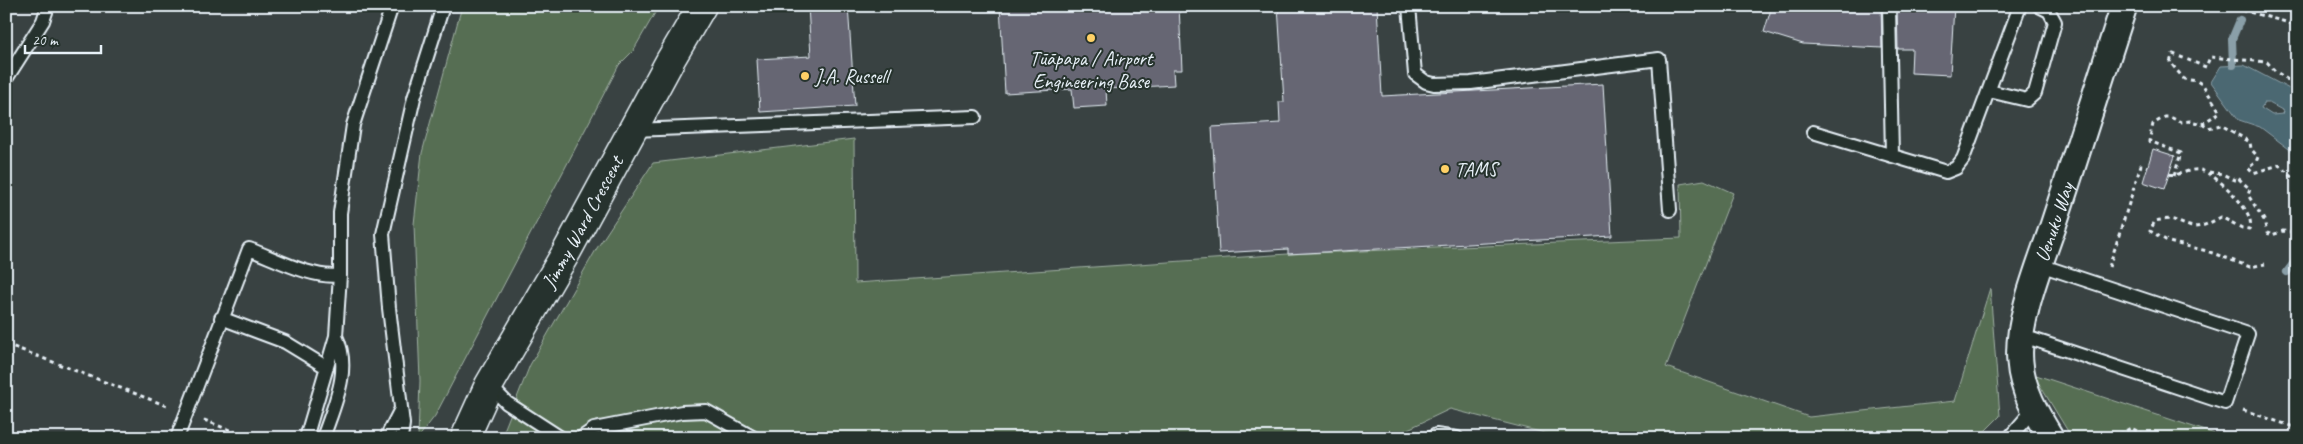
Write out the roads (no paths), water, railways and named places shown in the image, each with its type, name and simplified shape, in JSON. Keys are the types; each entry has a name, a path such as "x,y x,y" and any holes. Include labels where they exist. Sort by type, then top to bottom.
{"street":[{"name":"Jimmy Ward Crescent","path":"465,438 489,385 567,251 702,6"},
{"name":"Uenuku Way","path":"2051,438 2033,410 2025,389 2020,361 2020,335 2040,264 2124,6"}],"lane":[{"path":"6,78 44,20 48,6"},
{"path":"306,438 318,405 326,367 336,336 340,275 340,214 353,125 392,6"},
{"path":"401,438 403,424 402,409 389,308 384,234 414,98 443,6"},
{"path":"1409,6 1415,74 1426,82 1471,83 1659,59 1670,210"},
{"path":"1889,6 1892,156"},
{"path":"1813,132 1946,172 1956,168 1963,159 2020,6"},
{"path":"1988,91 2027,100 2035,93 2055,22 2050,11 2039,6"},
{"path":"633,130 975,116"},
{"path":"177,438 221,318 249,249 315,274 329,277 340,275"},
{"path":"2020,335 2225,403 2248,334 2103,287 2040,264"},
{"path":"221,318 285,342 326,367"},
{"path":"323,438 341,388 344,361 342,348 336,336"},
{"path":"489,385 507,403 561,438"},
{"path":"386,438 402,409"},
{"path":"2009,438 2033,410"},
{"path":"580,438 594,428 682,412 706,411 754,438"},
{"path":"1431,438 1436,435 1457,438"}],"water":[{"path":"2244,65 2297,93 2297,155 2260,127 2239,120 2211,82 2221,66","holes":["2264,103 2269,103 2284,111 2283,114 2272,115 2261,108"]}],"waterway":[{"path":"2233,65 2232,39 2240,20"},
{"path":"2287,272 2297,259"}],"place":[{"name":"Tūāpapa / Airport Engineering Base","path":"1091,38"},
{"name":"J.A. Russell","path":"805,76"},
{"name":"TAMS","path":"1445,169"}]}
